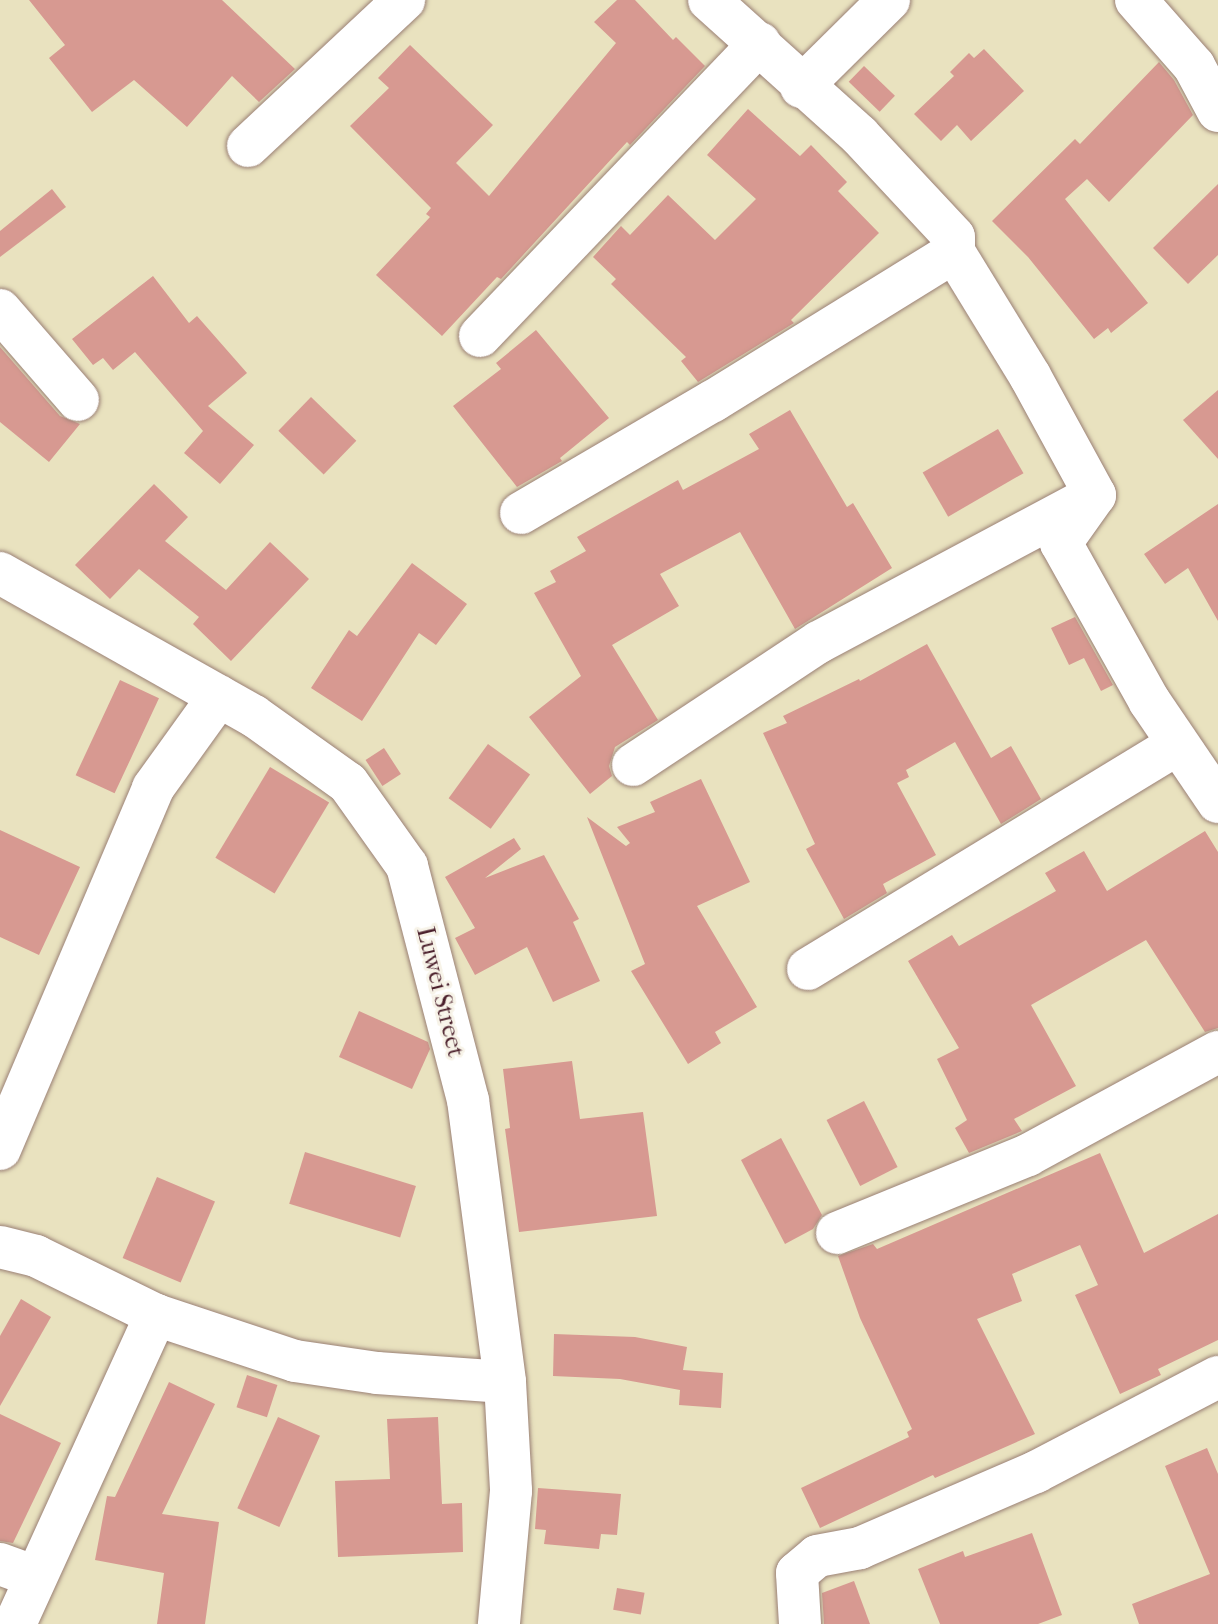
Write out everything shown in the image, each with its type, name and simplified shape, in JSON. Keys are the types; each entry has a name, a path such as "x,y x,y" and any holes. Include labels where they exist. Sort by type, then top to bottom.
{"street":[{"path":"248,146 404,0"},
{"path":"709,0 760,43 801,87 859,135 954,237 954,252 1030,376 1095,495"},
{"path":"801,87 889,0"},
{"path":"1136,0 1194,66 1218,111"},
{"path":"480,336 760,43"},
{"path":"521,513 713,401 954,252"},
{"path":"0,310 78,400"},
{"path":"1095,495 1061,543 1177,745 1218,802"},
{"path":"633,765 819,642 1095,495"},
{"name":"Luwei Street","path":"0,573 254,716 348,783 407,866 468,1100 505,1382 511,1491 499,1624"},
{"path":"0,1149 153,788 219,696"},
{"path":"808,969 1177,745"},
{"path":"837,1233 1028,1155 1218,1052"},
{"path":"0,1247 36,1256 156,1315 295,1361 377,1373 505,1382"},
{"path":"15,1624 18,1570 156,1315"},
{"path":"800,1624 797,1573 817,1556 860,1548 1036,1472 1218,1377"}],"building":[{"path":"29,0 222,0 295,69 259,102 232,76 187,127 134,80 92,112 49,58 65,45"},
{"path":"617,0 635,0 673,40 676,37 705,66 630,145 627,142 501,279 497,277 442,336 376,275 430,217 426,214 431,208 350,126 389,88 378,78 410,45 493,125 456,163 489,196 616,43 594,22"},
{"path":"984,49 1024,91 971,141 957,125 941,141 914,114 954,76 950,72 969,53 974,58"},
{"path":"1159,62 1174,80 1193,115 1109,202 1087,179 1065,199 1148,303 1111,333 1108,328 1094,339 1028,257 992,221 1075,139 1080,144"},
{"path":"864,66 895,96 880,112 849,82"},
{"path":"748,109 800,156 811,145 847,182 838,191 879,233 791,320 794,323 698,382 681,361 686,357 611,284 616,279 593,257 621,226 630,235 668,195 715,240 756,199 707,155"},
{"path":"1218,184 1218,255 1188,284 1153,248"},
{"path":"52,189 66,207 0,257 0,231"},
{"path":"153,276 189,323 197,316 247,373 208,406 254,445 220,484 184,453 203,431 135,352 113,370 103,358 93,365 72,339"},
{"path":"536,330 609,418 560,458 562,461 517,487 453,406 501,369 496,363"},
{"path":"0,347 60,416 80,424 49,462 0,422"},
{"path":"1218,390 1218,459 1183,420"},
{"path":"311,397 356,441 324,475 278,431"},
{"path":"790,410 847,507 853,503 892,568 795,629 740,532 660,574 679,606 612,645 658,720 615,747 609,766 612,776 590,794 529,717 581,676 534,593 556,582 550,571 586,551 577,537 678,480 683,490 759,449 749,434"},
{"path":"998,429 1024,473 948,517 923,472"},
{"path":"154,484 188,517 165,541 226,590 270,542 309,579 231,661 193,624 199,617 139,569 110,599 75,565"},
{"path":"1218,504 1218,621 1188,568 1165,584 1144,554"},
{"path":"412,563 467,604 436,645 419,633 362,721 311,688 349,630 357,636"},
{"path":"1075,617 1113,685 1101,691 1084,658 1069,665 1051,628"},
{"path":"927,644 991,758 1011,746 1041,799 1001,824 955,742 906,770 909,777 897,783 936,855 883,884 887,893 844,919 806,849 815,844 763,733 787,723 783,716 860,681"},
{"path":"120,680 159,698 115,793 76,775"},
{"path":"488,744 530,775 491,829 449,798"},
{"path":"384,748 401,774 382,786 366,760"},
{"path":"270,767 329,803 275,893 215,858"},
{"path":"701,779 750,882 697,906 757,1007 715,1032 721,1043 688,1064 631,971 645,964 587,817 626,846 630,843 617,827 655,812 650,802"},
{"path":"0,830 80,867 39,955 0,937"},
{"path":"1205,831 1218,852 1218,1028 1205,1032 1146,940 1031,1005 1076,1086 1014,1119 1022,1131 969,1153 955,1128 967,1120 937,1059 959,1048 908,961 952,935 959,946 1056,891 1045,873 1084,851 1107,891"},
{"path":"514,838 521,849 485,878 544,855 579,919 573,922 600,981 553,1002 527,947 475,975 455,938 475,928 445,877"},
{"path":"359,1011 428,1042 430,1049 412,1089 339,1057"},
{"path":"572,1061 580,1119 643,1112 657,1216 519,1232 505,1129 510,1128 503,1069"},
{"path":"864,1101 898,1167 860,1186 827,1120"},
{"path":"781,1138 822,1215 813,1229 785,1244 741,1160"},
{"path":"305,1152 416,1186 400,1238 289,1204"},
{"path":"1100,1153 1144,1253 1218,1214 1218,1340 1158,1369 1161,1375 1120,1394 1075,1295 1098,1285 1080,1245 1012,1274 1022,1301 977,1319 1035,1434 935,1478 933,1475 820,1528 801,1488 909,1437 907,1432 912,1429 860,1318 838,1256 873,1244 877,1249"},
{"path":"157,1177 215,1202 181,1283 123,1258"},
{"path":"21,1299 51,1317 0,1406 0,1336"},
{"path":"554,1334 635,1337 687,1347 683,1370 723,1373 721,1408 679,1405 680,1390 620,1379 553,1376"},
{"path":"247,1375 277,1385 267,1417 236,1407"},
{"path":"169,1382 215,1404 162,1514 219,1522 205,1624 157,1624 164,1573 95,1560 107,1496 115,1497"},
{"path":"0,1414 61,1443 13,1543 0,1541"},
{"path":"278,1417 320,1436 279,1527 237,1508"},
{"path":"438,1417 442,1504 462,1503 463,1552 338,1557 335,1481 390,1479 387,1419"},
{"path":"1207,1448 1218,1474 1218,1624 1139,1624 1132,1604 1210,1574 1165,1466"},
{"path":"538,1488 621,1494 617,1535 601,1534 599,1549 544,1544 546,1530 535,1529"},
{"path":"1032,1533 1062,1615 1038,1624 940,1624 918,1569 963,1551 965,1557"},
{"path":"854,1581 870,1624 824,1624 822,1593"},
{"path":"617,1588 645,1593 641,1615 613,1610"}]}
